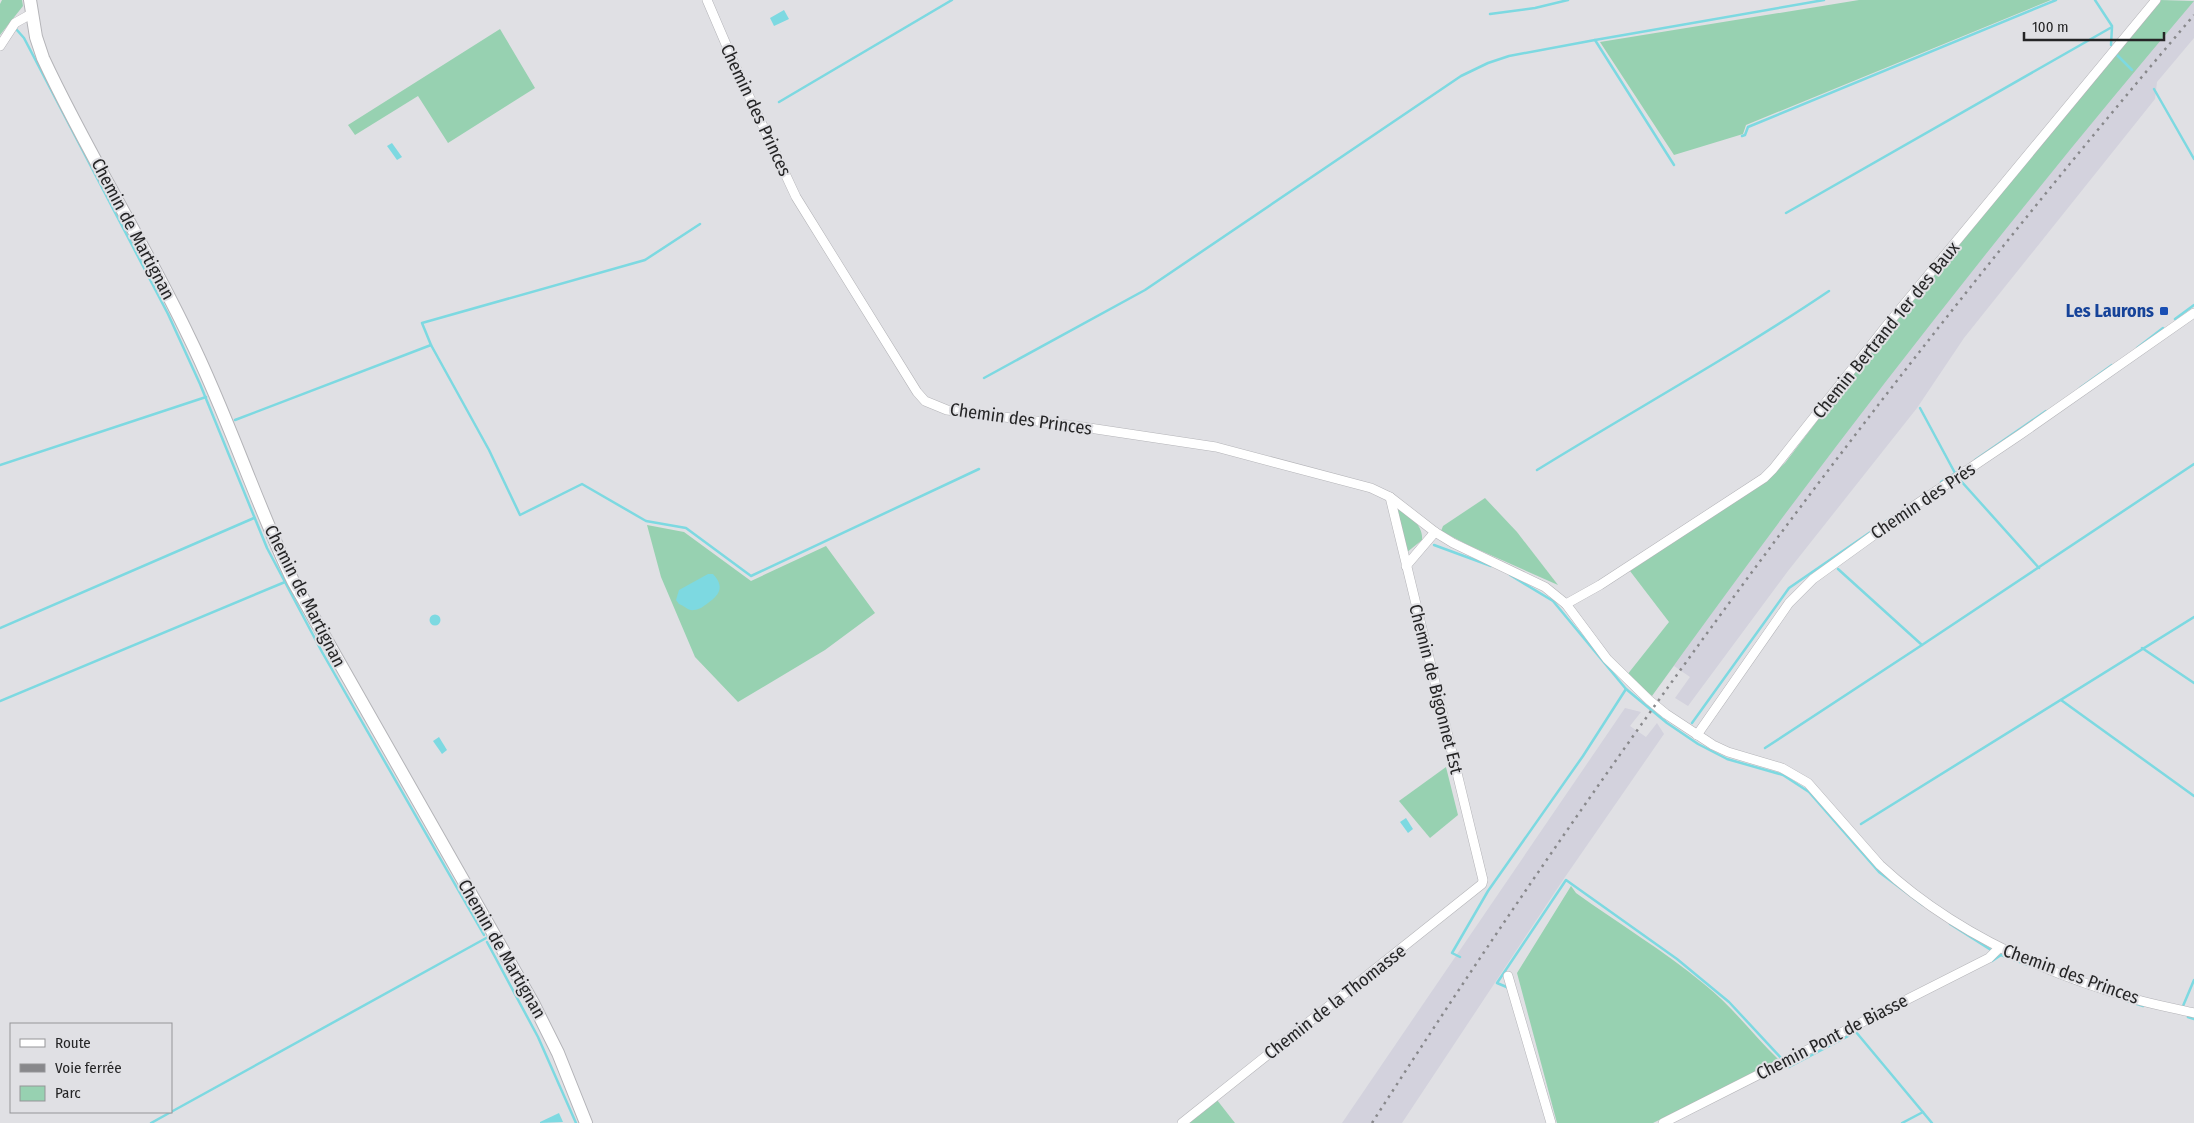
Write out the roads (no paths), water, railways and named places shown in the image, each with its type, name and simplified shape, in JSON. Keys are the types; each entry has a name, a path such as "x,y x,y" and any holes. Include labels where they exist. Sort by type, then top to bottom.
{"main road":[{"name":"Chemin de Martignan","path":"30,0 31,14 38,44 52,77 191,339 267,524 293,581 529,995 558,1052 586,1123"}],"street":[{"name":"Chemin des Princes","path":"707,0 740,77 796,196 925,401 947,410 1076,426 1216,447 1371,488 1390,497 1453,544 1545,587 1566,604 1607,659 1628,682 1666,714 1697,735 1728,752 1782,768 1795,774 1815,791 1893,877 1938,910 1999,948 2049,969 2135,999 2194,1013"},
{"name":"Chemin Bertrand 1er des Baux","path":"1566,604 1632,564 1774,469 1887,325 2156,0"},
{"path":"0,46 15,23 31,14"},
{"name":"Chemin des Prés","path":"1697,735 1789,604 1813,579 1914,506 2014,439 2194,313"},
{"name":"Chemin de Bigonnet Est","path":"1390,497 1483,880"},
{"path":"1406,566 1435,532"},
{"name":"Chemin de la Thomasse","path":"1182,1123 1478,889 1483,880"},
{"name":"Chemin Pont de Biasse","path":"1663,1123 1989,958 1999,948"},
{"path":"1508,976 1551,1123"}],"water":[{"path":"784,10 789,19 774,26 770,18"},
{"path":"392,143 402,157 397,160 387,146"},
{"path":"708,574 713,574 719,582 720,586 716,596 703,607 696,610 690,610 679,604 676,600 679,590"},
{"path":"435,614 441,620 435,626 429,620"},
{"path":"439,737 447,750 442,754 433,741"},
{"path":"1406,818 1413,829 1408,833 1400,822"},
{"path":"559,1113 563,1122 540,1123 540,1122"}],"waterway":[{"path":"779,102 952,0"},
{"path":"1490,14 1535,8 1568,0"},
{"path":"1595,40 1824,0"},
{"path":"1742,136 1745,135 1748,127 2056,0"},
{"path":"2095,0 2112,26"},
{"path":"1786,213 2112,27 2111,45"},
{"path":"16,29 24,38 168,314 200,384 267,548 322,652 484,935"},
{"path":"984,378 1145,290 1461,76 1488,63 1509,56 1595,40 1674,165"},
{"path":"2117,55 2132,70"},
{"path":"2154,89 2194,159"},
{"path":"235,420 431,345 422,323 645,260 700,224"},
{"path":"1537,470 1720,360 1829,291"},
{"path":"2175,319 2194,305"},
{"path":"2137,348 2163,328"},
{"path":"431,345 489,450 520,515 582,484 646,521 686,528 751,576 979,469"},
{"path":"2080,388 2112,365"},
{"path":"0,465 206,397"},
{"path":"1920,408 1955,473"},
{"path":"1975,460 2046,411"},
{"path":"1838,569 1922,645 2194,464"},
{"path":"1941,482 1962,469"},
{"path":"1961,481 2039,568"},
{"path":"0,628 254,518"},
{"path":"1692,723 1789,588 1888,520"},
{"path":"1434,545 1491,566"},
{"path":"1510,575 1553,601 1626,689 1667,723 1698,744 1727,759 1783,775 1809,792 1879,872 1923,905"},
{"path":"0,701 285,582"},
{"path":"1861,824 2194,617"},
{"path":"1765,748 1922,645"},
{"path":"2142,648 2194,683"},
{"path":"1460,957 1452,953 1488,891 1583,756 1626,689"},
{"path":"2061,700 2194,796"},
{"path":"1509,988 1497,983 1566,880 1677,959 1729,1002 1782,1059"},
{"path":"1950,924 1991,950"},
{"path":"172,1111 488,937"},
{"path":"487,942 538,1037 576,1123"},
{"path":"1992,961 2001,955 2028,965"},
{"path":"2183,1006 2194,980"},
{"path":"2125,1000 2143,1006"},
{"path":"2188,1017 2194,1019"},
{"path":"1786,1064 1789,1067 1856,1032 1932,1123"},
{"path":"1902,1123 1923,1112"},
{"path":"151,1123 169,1113"}],"railway":[{"path":"1372,1123 1466,979 1563,836 1662,695 1764,556 1868,418 1975,282 2194,15"}],"place":[{"name":"Les Laurons","path":"2164,311"}]}
